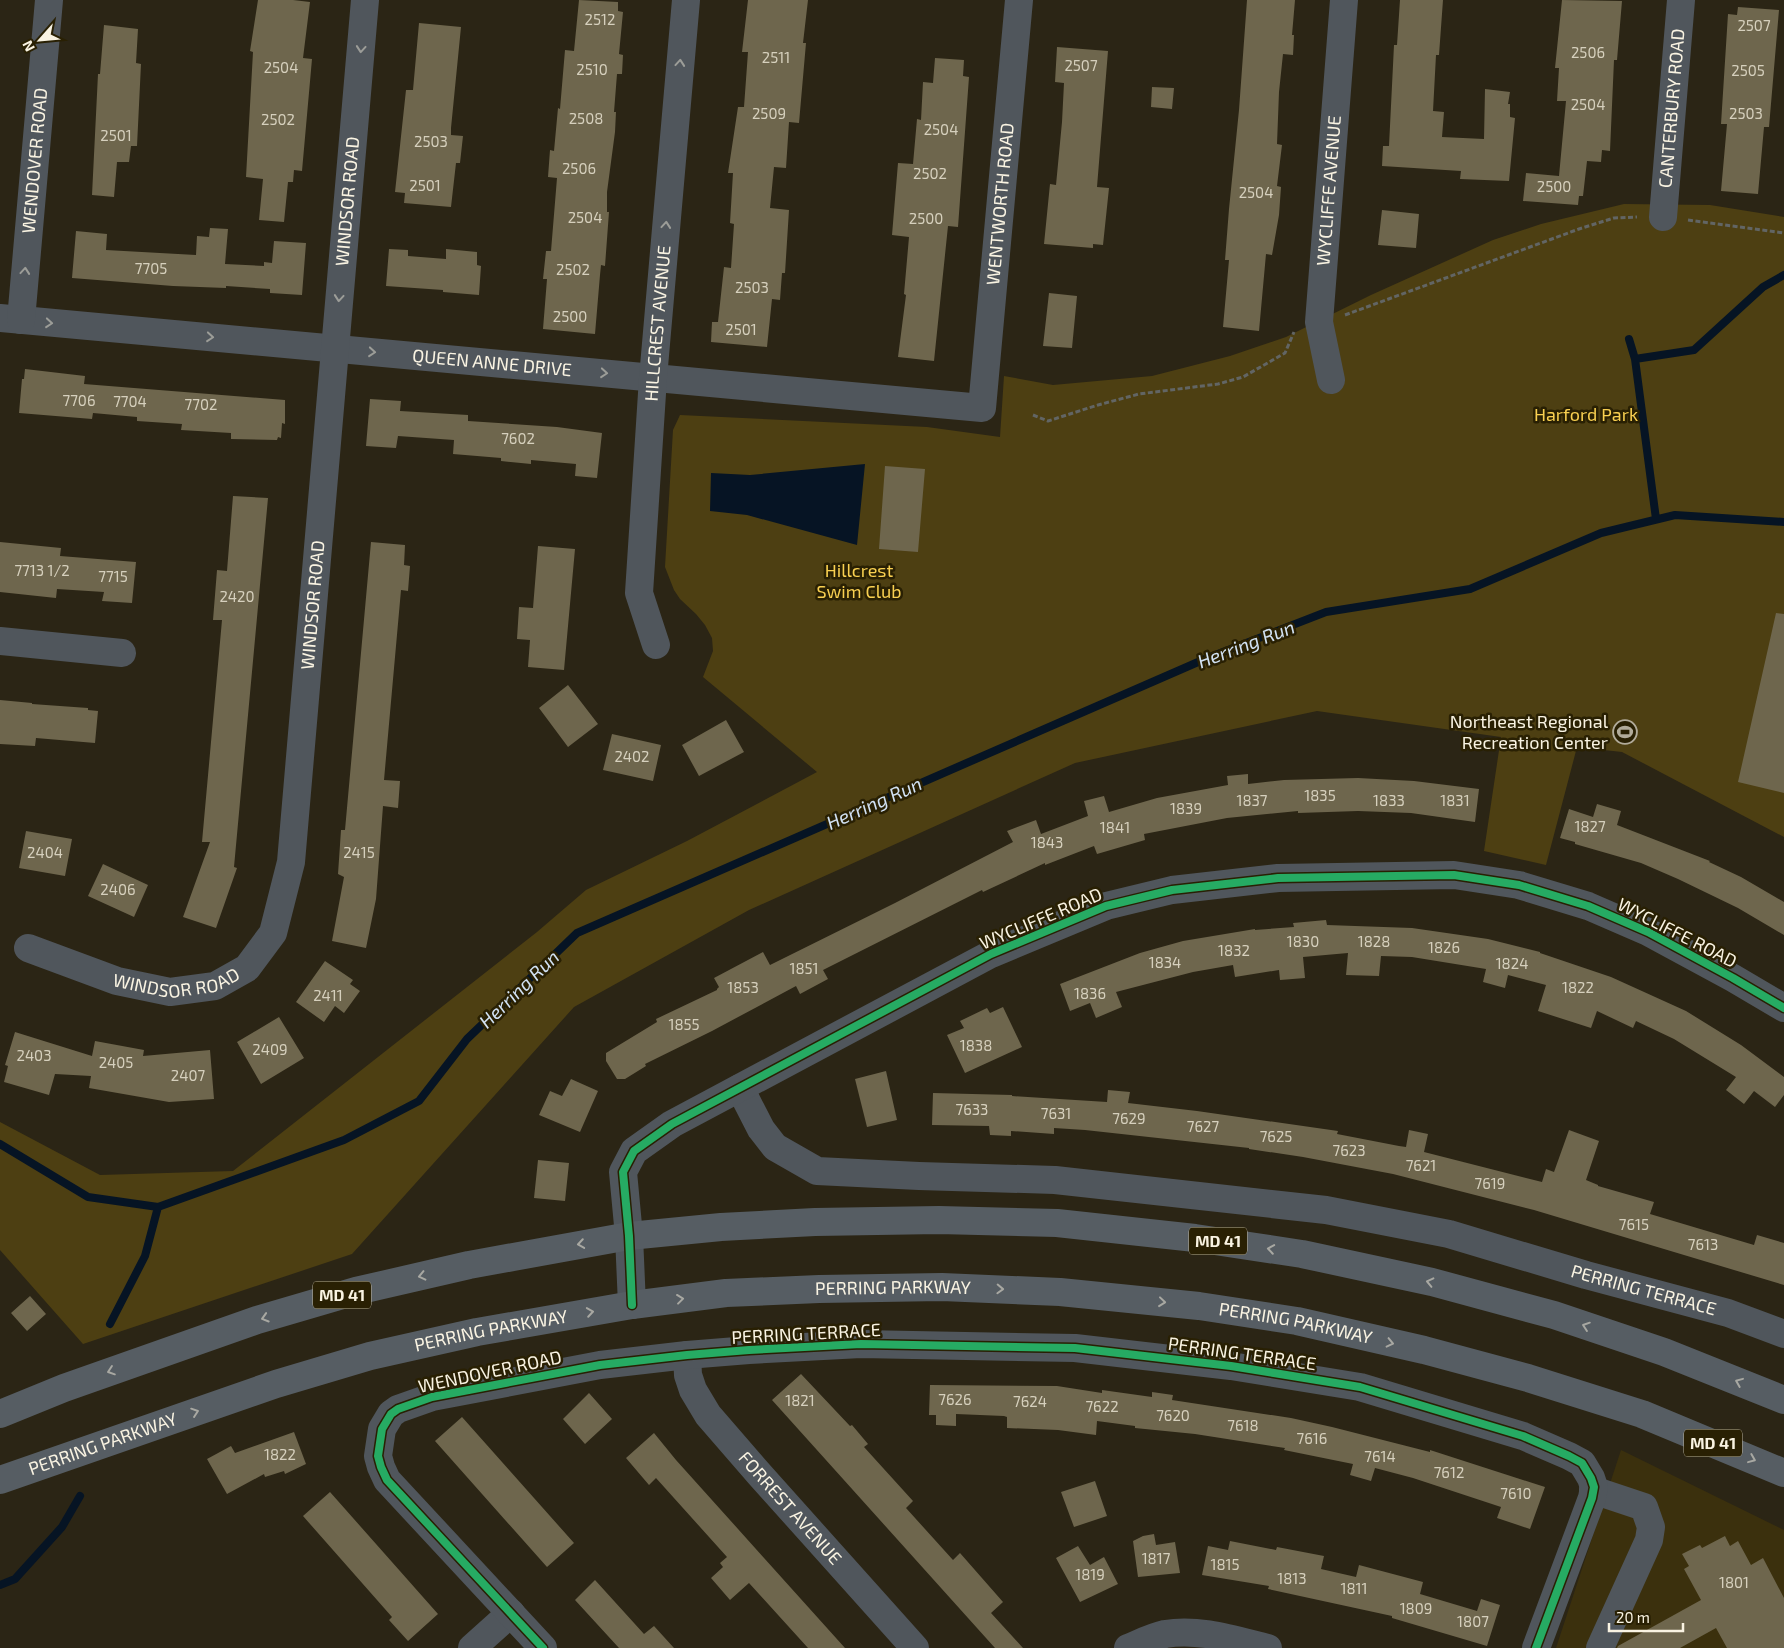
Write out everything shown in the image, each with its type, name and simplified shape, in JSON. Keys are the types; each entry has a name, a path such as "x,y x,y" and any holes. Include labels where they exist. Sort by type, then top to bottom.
{"main road":[{"name":"MD 41","path":"0,1414 64,1388 257,1320 356,1291 469,1265 629,1236 721,1227 815,1222 939,1220 1057,1223 1195,1238 1302,1254 1432,1282 1554,1315 1664,1352 1784,1400"},
{"name":"PERRING PARKWAY","path":"0,1480 276,1384 370,1356 476,1332 632,1305 726,1294 819,1289 942,1287 1060,1292 1199,1306 1297,1321 1424,1350 1528,1378 1642,1414 1784,1473"},
{"path":"0,1407 64,1388"}],"street":[{"name":"WENDOVER ROAD","path":"11,319 49,0"},
{"name":"WINDSOR ROAD","path":"28,948 116,981 170,992 214,986 247,968 273,934 291,862 365,0"},
{"name":"HILLCREST AVENUE","path":"656,646 639,593 653,378 686,0"},
{"name":"WENTWORTH ROAD","path":"982,408 1019,0"},
{"name":"WYCLIFFE AVENUE","path":"1332,380 1319,322 1344,0"},
{"name":"CANTERBURY ROAD","path":"1663,217 1681,0"},
{"name":"QUEEN ANNE DRIVE","path":"11,319 982,408"},
{"path":"0,641 122,653"},
{"name":"WYCLIFFE ROAD","path":"632,1305 629,1236 623,1172 634,1151 672,1124 991,954 1106,906 1172,890 1278,878 1454,874 1519,885 1588,906 1648,932 1784,1008"},
{"name":"PERRING TERRACE","path":"740,1088 761,1129 775,1147 817,1171 1055,1180 1326,1210 1449,1234 1586,1275 1728,1312 1784,1334"},
{"name":"PERRING TERRACE","path":"687,1355 861,1344 1065,1348 1232,1366 1360,1387 1523,1436 1582,1463 1591,1478 1593,1490"},
{"name":"WENDOVER ROAD","path":"543,1648 387,1480 380,1467 378,1456 379,1438 382,1429 391,1414 398,1409 432,1397 600,1365 687,1355"},
{"name":"FORREST AVENUE","path":"687,1355 688,1375 693,1390 708,1414 915,1648"},
{"path":"1536,1648 1592,1498 1593,1490 1644,1507 1652,1527 1649,1540 1600,1648"},
{"path":"472,1648 511,1613"},
{"path":"1128,1648 1166,1634 1205,1633 1268,1648"}],"path":[{"path":"1033,415 1048,421 1139,394 1218,384 1243,377 1285,353 1297,323 1319,322 1339,318 1614,218 1663,217 1784,234"}],"shaded area":[{"path":"1621,1450 1784,1530 1784,1648 1556,1648"}],"green space":[{"path":"1624,204 1710,205 1784,217 1784,837 1622,752 1577,747 1546,865 1484,851 1501,737 1317,711 1075,763 749,910 574,1007 352,1254 83,1344 0,1250 0,1122 100,1175 233,1171 537,932 586,890 687,841 817,772 703,677 713,651 712,638 705,625 674,590 665,567 673,430 680,415 927,427 1000,437 1004,376 1053,385 1152,376 1230,356 1286,337 1371,295 1493,240 1541,224"}],"water":[{"path":"865,464 857,545 747,515 710,511 711,473 750,475"}],"building":[{"path":"258,0 310,2 303,58 312,59 302,171 294,170 293,182 288,182 284,222 259,220 263,179 246,177 253,52 250,51"},
{"path":"579,0 618,2 618,11 623,12 619,54 623,55 622,74 617,74 614,112 616,112 615,132 607,192 607,212 609,212 605,266 601,265 595,334 543,329 547,279 543,279 546,251 551,251 557,178 548,177 550,150 554,151 565,50 574,51"},
{"path":"748,0 808,0 803,43 806,43 799,123 789,122 786,168 774,167 770,208 789,210 785,273 782,273 780,300 772,299 767,347 711,342 712,322 718,322 724,267 731,268 734,224 730,223 733,173 728,173 738,107 744,107 748,52 742,52"},
{"path":"1247,0 1295,0 1292,35 1294,35 1293,55 1283,54 1279,92 1277,144 1282,145 1277,186 1281,187 1279,215 1272,255 1266,254 1259,331 1223,327 1229,260 1225,260"},
{"path":"1400,0 1443,0 1439,55 1436,55 1433,111 1444,112 1442,137 1484,139 1485,89 1510,92 1508,104 1510,104 1510,117 1515,118 1509,181 1460,179 1461,171 1382,166 1383,146 1389,146 1394,45 1397,45"},
{"path":"1562,0 1622,1 1617,60 1614,60 1610,151 1602,150 1601,162 1587,161 1583,196 1579,196 1578,205 1523,201 1526,173 1559,176 1566,101 1557,101 1559,68 1555,68"},
{"path":"1738,7 1779,10 1769,127 1764,127 1758,194 1721,191 1727,124 1721,124 1728,14 1737,15"},
{"path":"419,23 461,27 451,135 463,136 460,163 456,163 451,207 404,203 405,193 395,192 406,90 413,90"},
{"path":"104,25 138,29 136,63 141,64 137,146 131,146 129,162 117,162 114,197 92,195 98,74 100,74"},
{"path":"1057,47 1108,51 1097,187 1109,188 1103,245 1093,244 1093,248 1044,244 1050,184 1056,185 1062,122 1064,83 1055,82"},
{"path":"935,58 964,60 963,76 969,77 958,227 948,226 934,361 898,357 906,295 904,294 909,237 892,235 898,163 913,164 917,119 921,120 923,82 933,83"},
{"path":"1152,87 1174,88 1172,109 1151,107"},
{"path":"1382,210 1419,214 1416,248 1378,245"},
{"path":"210,228 228,229 225,264 264,266 264,262 272,263 274,241 306,243 302,295 270,293 270,289 226,286 226,288 173,286 72,278 76,231 107,234 106,250 196,255 197,236 209,237"},
{"path":"389,249 408,250 408,256 446,259 446,249 477,252 477,265 481,266 479,295 443,292 443,290 386,286"},
{"path":"1049,293 1077,296 1072,348 1043,346"},
{"path":"25,369 85,376 84,384 285,400 285,424 282,423 281,438 278,437 277,440 231,439 231,433 181,430 182,424 137,421 137,417 93,413 92,419 19,413 22,379 24,379"},
{"path":"370,399 401,401 400,411 468,415 468,421 557,427 602,433 597,478 575,476 576,464 531,460 531,464 501,461 501,458 453,454 454,440 398,436 396,448 366,446"},
{"path":"885,466 925,469 918,552 879,549"},
{"path":"233,496 268,498 234,867 237,868 216,928 183,917 210,842 202,842 222,620 213,620 217,570 227,571"},
{"path":"0,542 61,548 60,556 136,562 132,603 102,601 104,592 57,589 56,598 0,592"},
{"path":"371,542 405,545 404,565 410,566 408,591 401,590 384,780 400,781 398,808 383,806 376,899 366,948 332,941 344,877 338,874 341,830 345,830"},
{"path":"538,546 575,549 564,670 528,667 530,640 517,639 519,607 533,608"},
{"path":"1776,613 1784,614 1784,793 1738,782"},
{"path":"568,685 598,724 568,747 539,708"},
{"path":"0,700 88,708 88,710 98,711 95,743 36,738 35,746 0,744"},
{"path":"726,720 744,752 699,776 682,745"},
{"path":"612,734 661,745 653,781 603,770"},
{"path":"1248,774 1248,784 1284,780 1358,778 1414,781 1479,789 1475,822 1411,813 1358,811 1298,813 1298,811 1227,818 1144,834 1145,840 1097,854 1094,846 1045,865 1045,863 983,892 982,890 823,970 828,979 800,994 796,986 645,1064 646,1066 625,1079 617,1079 606,1061 606,1053 657,1022 656,1019 717,990 719,987 714,978 763,952 770,965 895,903 1013,842 1007,831 1036,820 1041,834 1088,816 1084,801 1104,796 1109,812 1157,798 1228,785 1227,776"},
{"path":"1597,804 1621,811 1617,825 1710,861 1784,902 1784,935 1738,908 1678,879 1641,863 1560,838 1569,809 1593,817"},
{"path":"26,831 72,839 65,876 19,868"},
{"path":"103,864 148,885 134,917 88,896"},
{"path":"1326,920 1327,925 1412,928 1488,939 1540,952 1611,977 1686,1011 1741,1045 1784,1077 1784,1095 1775,1107 1754,1091 1744,1104 1726,1090 1736,1077 1674,1039 1636,1021 1633,1028 1597,1011 1591,1028 1538,1011 1546,985 1508,975 1505,988 1483,982 1486,969 1412,957 1381,956 1379,976 1346,975 1348,953 1303,957 1305,978 1280,980 1279,970 1235,977 1233,965 1193,972 1116,992 1122,1007 1096,1018 1090,1003 1070,1011 1060,984 1140,953 1183,941 1255,929 1294,927 1293,923"},
{"path":"325,961 353,980 350,984 360,991 344,1013 335,1006 324,1022 296,1002"},
{"path":"1003,1007 1022,1047 965,1073 947,1035 964,1028 960,1021 987,1008 990,1013"},
{"path":"279,1017 304,1058 261,1084 237,1042"},
{"path":"15,1032 92,1056 95,1041 144,1050 143,1056 210,1050 214,1099 169,1102 89,1088 91,1076 55,1074 49,1095 4,1082 8,1066 5,1065"},
{"path":"886,1071 897,1120 867,1127 855,1079"},
{"path":"571,1079 598,1091 580,1132 539,1115 550,1091 562,1096"},
{"path":"1108,1090 1130,1092 1128,1103 1338,1131 1337,1134 1406,1147 1409,1130 1428,1134 1424,1152 1542,1182 1546,1169 1554,1172 1569,1130 1599,1141 1586,1180 1598,1186 1654,1202 1650,1214 1754,1245 1757,1235 1784,1243 1784,1285 1534,1210 1393,1174 1303,1157 1249,1148 1085,1130 1054,1128 1054,1134 1011,1131 1011,1136 990,1135 989,1126 932,1125 933,1093 1012,1095 1107,1102"},
{"path":"538,1160 569,1163 565,1201 534,1198"},
{"path":"30,1296 46,1314 27,1331 11,1313"},
{"path":"801,1374 850,1426 852,1425 868,1444 864,1447 913,1501 906,1508 953,1560 960,1553 1003,1602 991,1613 1023,1648 995,1648 772,1400"},
{"path":"930,1385 1057,1386 1102,1393 1102,1390 1152,1397 1152,1392 1173,1395 1172,1400 1291,1418 1430,1452 1430,1450 1545,1487 1530,1529 1497,1518 1501,1507 1413,1478 1375,1468 1371,1481 1350,1475 1353,1464 1284,1450 1285,1448 1195,1434 1135,1428 1135,1426 1097,1421 1096,1435 1058,1430 1007,1428 1007,1417 1004,1416 956,1414 956,1426 936,1425 936,1415 929,1415"},
{"path":"589,1393 612,1419 585,1444 563,1419"},
{"path":"462,1417 574,1543 547,1567 435,1441"},
{"path":"294,1432 306,1464 285,1474 284,1471 265,1477 264,1474 227,1494 207,1459 231,1446 235,1453"},
{"path":"654,1433 845,1648 808,1648 749,1583 730,1600 711,1578 723,1567 720,1563 727,1557 656,1478 649,1485 626,1458"},
{"path":"1095,1481 1107,1516 1074,1527 1061,1492"},
{"path":"330,1492 438,1614 408,1641 389,1620 392,1617 303,1516"},
{"path":"1154,1534 1156,1545 1175,1542 1180,1573 1138,1577 1133,1541 1143,1536"},
{"path":"1725,1536 1730,1546 1738,1541 1751,1565 1763,1558 1784,1598 1784,1648 1727,1648 1716,1628 1680,1648 1617,1648 1701,1600 1684,1569 1689,1566 1682,1554 1700,1545 1702,1548"},
{"path":"1230,1541 1276,1550 1277,1547 1324,1556 1321,1569 1356,1577 1359,1565 1423,1582 1420,1594 1477,1611 1481,1599 1500,1605 1487,1646 1392,1618 1392,1616 1268,1589 1269,1586 1202,1575 1208,1546 1228,1550"},
{"path":"1078,1546 1090,1565 1104,1557 1118,1584 1080,1602 1056,1558"},
{"path":"595,1580 644,1634 654,1626 674,1648 619,1648 575,1600"}],"waterway":[{"path":"1635,359 1694,350 1763,287 1784,275"},
{"path":"1629,339 1635,359 1656,519"},
{"name":"Herring Run","path":"0,1144 88,1197 158,1207 344,1140 419,1101 467,1039 577,933 1205,659 1326,612 1470,589 1601,533 1675,515 1784,522"},
{"name":"Herring Run","path":"110,1324 145,1256 158,1207"},
{"name":"Herring Run","path":"0,1585 15,1579 62,1527 80,1496"}],"cycle path":[{"path":"632,1305 629,1236 623,1172 634,1151 672,1124 991,954 1106,906 1172,890 1278,878 1454,875 1519,885 1588,906 1648,932 1784,1008"},
{"path":"543,1648 387,1480 378,1456 382,1429 391,1414 398,1409 432,1397 600,1365 749,1350 861,1344 1075,1348 1231,1366 1360,1387 1523,1436 1569,1456 1582,1463 1594,1487 1592,1498 1536,1648"}],"place":[{"name":"Northeast Regional Recreation Center","path":"1625,732"}],"park label":[{"name":"Harford Park","path":"1586,415"},
{"name":"Hillcrest Swim Club","path":"859,581"}]}
